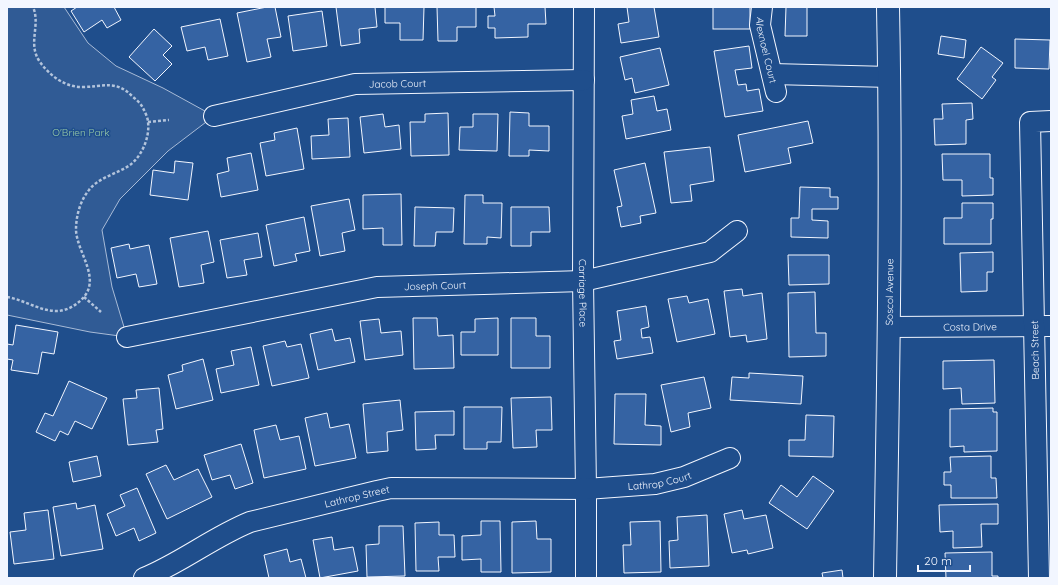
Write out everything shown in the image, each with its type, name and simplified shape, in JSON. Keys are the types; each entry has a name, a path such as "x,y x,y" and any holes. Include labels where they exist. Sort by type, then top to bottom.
{"main road":[{"name":"Soscol Avenue","path":"885,578 889,327 890,78 888,7"}],"street":[{"name":"Carriage Place","path":"584,7 583,281 586,578"},
{"name":"Alexnoel Court","path":"762,7 760,25 774,83 890,78"},
{"name":"Jacob Court","path":"214,116 355,84 584,80"},
{"name":"Beach Street","path":"1039,578 1045,535 1043,326 1030,122 1051,121"},
{"name":"Joseph Court","path":"127,337 377,287 583,281 710,252 737,231"},
{"name":"Costa Drive","path":"889,327 1043,326"},
{"name":"Lathrop Court","path":"586,489 655,484 684,477 730,458"},
{"name":"Lathrop Street","path":"144,578 158,572 233,528 250,522 391,488 586,489"}],"path":[{"path":"7,297 43,309 60,311 76,304 84,297 90,282 87,265 80,248 76,231 78,210 89,189 105,177 130,165 140,153 147,141 148,122 142,106 130,93 116,86 98,85 82,87 65,84 50,75 39,62 35,53 33,42 36,14 33,7"},
{"path":"148,122 169,120"},
{"path":"84,297 101,312"}],"shaded area":[{"name":"O'Brien Park","path":"7,7 64,7 88,43 116,66 163,88 214,116 168,151 120,199 102,230 112,287 127,337 90,332 7,315"}],"building":[{"path":"77,7 114,7 121,20 107,28 102,20 84,32 71,11"},
{"path":"267,7 275,7 281,37 267,39 271,57 247,62 237,13"},
{"path":"336,7 375,7 377,27 359,29 360,43 341,46"},
{"path":"385,7 424,7 423,40 400,40 400,23 385,23"},
{"path":"437,7 476,7 476,27 457,27 457,41 438,41"},
{"path":"494,7 545,7 546,24 528,24 528,37 495,38 495,28 488,28 488,16 495,16"},
{"path":"627,7 654,7 659,37 621,43 618,24 629,22"},
{"path":"713,7 750,7 750,29 713,29"},
{"path":"786,7 807,7 807,36 785,36"},
{"path":"322,11 327,46 293,51 288,16"},
{"path":"220,19 228,56 208,60 205,47 187,51 181,27"},
{"path":"154,29 172,46 163,55 172,64 155,81 129,57"},
{"path":"941,36 966,40 964,58 938,54"},
{"path":"1015,39 1050,40 1049,69 1015,68"},
{"path":"749,46 752,68 735,70 738,85 746,84 747,91 759,89 763,111 725,117 714,51"},
{"path":"981,47 1003,63 992,77 996,80 982,99 957,79"},
{"path":"660,48 669,85 635,93 632,78 625,80 620,57"},
{"path":"654,96 657,111 667,109 671,130 626,139 622,116 633,114 631,100"},
{"path":"972,103 973,119 966,120 966,144 935,145 934,119 943,119 942,104"},
{"path":"510,112 529,113 529,126 549,126 549,151 529,150 529,156 509,156"},
{"path":"448,113 449,155 411,156 410,122 425,122 425,114"},
{"path":"383,114 385,127 399,125 401,149 364,153 360,117"},
{"path":"473,114 498,114 497,151 459,150 460,127 473,127"},
{"path":"348,118 350,157 312,159 311,136 329,135 328,119"},
{"path":"808,121 813,143 788,148 791,163 745,172 738,135"},
{"path":"297,128 304,169 266,176 260,143 275,140 274,133"},
{"path":"710,147 714,181 690,185 692,201 671,203 664,152"},
{"path":"251,153 258,190 221,197 217,174 229,171 227,158"},
{"path":"942,154 990,154 990,178 993,178 993,195 962,196 962,180 943,180"},
{"path":"175,161 193,163 188,200 150,195 153,170 174,173"},
{"path":"645,163 656,213 640,216 641,223 621,227 617,207 622,206 614,170"},
{"path":"800,187 830,188 830,197 838,197 838,209 812,209 812,220 828,221 828,238 791,237 791,218 799,218"},
{"path":"401,194 402,245 383,245 383,228 363,229 363,195"},
{"path":"465,195 483,195 483,203 502,203 501,238 487,237 487,244 464,244"},
{"path":"349,199 355,230 342,233 345,251 320,256 311,206"},
{"path":"962,203 993,203 993,219 991,219 991,244 944,244 944,218 962,218"},
{"path":"415,207 454,208 453,232 436,232 435,246 414,246"},
{"path":"511,207 549,207 550,232 531,232 531,246 511,246"},
{"path":"304,217 310,251 295,254 297,261 274,266 266,225"},
{"path":"208,231 214,262 201,265 204,283 179,287 170,238"},
{"path":"258,233 262,257 244,260 247,275 227,278 220,240"},
{"path":"129,244 130,249 149,245 157,284 139,287 136,274 117,278 111,248"},
{"path":"993,252 993,272 987,272 987,291 961,292 960,253"},
{"path":"788,255 829,255 829,284 789,285"},
{"path":"742,289 743,296 762,293 767,339 747,342 746,335 730,337 724,291"},
{"path":"815,292 816,333 826,333 826,356 789,357 788,293"},
{"path":"687,296 689,303 708,299 715,334 677,342 668,299"},
{"path":"646,306 649,327 641,329 642,338 650,337 653,353 617,359 614,341 621,340 617,311"},
{"path":"413,318 437,318 438,336 453,335 454,368 414,369"},
{"path":"498,318 498,355 461,355 461,332 475,332 475,319"},
{"path":"511,318 536,318 536,336 550,336 550,368 511,368"},
{"path":"379,319 381,333 401,331 403,355 365,360 360,321"},
{"path":"16,325 58,332 54,354 42,352 38,374 11,370 13,360 7,359 7,344 13,345"},
{"path":"332,329 335,341 350,338 355,362 318,370 310,334"},
{"path":"285,341 287,347 301,344 309,378 272,386 263,346"},
{"path":"251,347 259,385 221,393 216,369 234,365 231,351"},
{"path":"203,359 213,400 176,409 168,375 183,371 182,365"},
{"path":"994,360 995,403 962,404 961,388 943,389 943,361"},
{"path":"749,373 803,376 801,404 730,400 732,377 749,378"},
{"path":"704,377 711,408 688,413 690,427 671,432 661,385"},
{"path":"69,381 107,398 92,429 75,421 68,435 60,431 55,441 36,432 45,413 53,416"},
{"path":"159,388 163,429 156,430 158,442 128,445 123,399 137,398 136,390"},
{"path":"615,394 646,394 645,425 661,426 661,445 614,444"},
{"path":"551,397 552,430 536,430 537,447 513,448 511,398"},
{"path":"400,400 403,430 387,432 388,451 367,453 363,404"},
{"path":"464,407 502,407 501,442 487,442 487,449 464,449"},
{"path":"993,408 993,412 997,412 997,451 964,452 964,446 950,447 950,409"},
{"path":"454,411 454,435 435,435 436,449 416,450 415,412"},
{"path":"327,413 330,428 349,424 356,458 315,466 305,418"},
{"path":"806,415 834,416 833,457 789,456 789,440 805,440"},
{"path":"276,425 280,440 299,436 306,469 264,478 254,430"},
{"path":"241,444 253,483 235,489 230,475 212,480 204,455"},
{"path":"97,456 101,476 73,482 69,462"},
{"path":"991,456 991,478 996,478 997,498 951,498 951,485 944,485 944,472 951,472 950,457"},
{"path":"166,465 174,480 198,469 212,497 167,519 146,474"},
{"path":"813,476 834,491 807,529 769,503 781,485 797,497"},
{"path":"137,488 156,533 139,541 134,528 116,536 107,514 125,506 120,495"},
{"path":"76,503 77,509 95,505 103,549 61,556 53,507"},
{"path":"998,504 998,524 981,524 982,547 953,548 953,531 940,532 939,505"},
{"path":"48,510 54,559 14,564 10,532 26,530 24,513"},
{"path":"742,510 744,519 766,515 773,548 748,554 747,550 732,553 724,514"},
{"path":"707,515 709,566 670,568 669,541 678,540 677,517"},
{"path":"481,521 500,521 501,572 481,572 481,559 462,560 462,536 481,535"},
{"path":"536,521 537,539 551,539 551,572 512,573 512,522"},
{"path":"660,521 661,572 624,573 623,545 631,545 630,522"},
{"path":"439,522 439,535 454,535 455,557 438,557 439,571 416,571 415,523"},
{"path":"379,526 403,526 405,576 367,577 366,545 379,544"},
{"path":"332,537 334,550 353,547 358,571 320,578 313,540"},
{"path":"287,549 290,562 301,559 306,578 269,578 264,555"},
{"path":"992,552 992,576 998,576 998,578 946,578 945,553"},
{"path":"842,570 843,578 823,578 822,573"}]}
